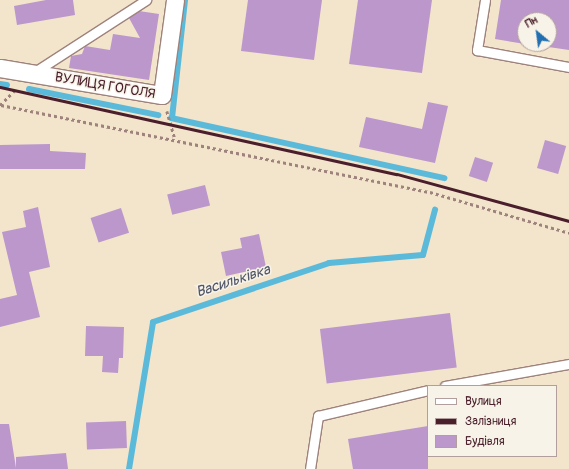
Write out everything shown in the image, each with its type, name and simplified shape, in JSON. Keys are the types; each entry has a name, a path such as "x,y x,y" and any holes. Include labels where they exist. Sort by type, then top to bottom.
{"street":[{"name":"ВУЛИЦЯ ГОГОЛЯ","path":"0,68 162,95 175,0"}],"lane":[{"path":"32,74 146,0"},
{"path":"485,0 477,50 569,67"},
{"path":"451,385 569,364"},
{"path":"310,469 318,416 427,390"}],"path":[{"path":"162,95 175,139"},
{"path":"1,105 175,139 430,192 569,233"}],"building":[{"path":"46,0 73,0 75,15 17,25 14,6"},
{"path":"248,0 322,0 314,60 241,51"},
{"path":"358,0 432,0 422,73 349,64"},
{"path":"501,0 569,0 569,50 557,48 557,12 517,12 517,43 495,39"},
{"path":"139,11 159,14 149,80 69,68 71,56 82,54 85,46 110,50 113,34 140,38 129,18"},
{"path":"428,102 448,106 435,163 359,147 366,117 422,129"},
{"path":"545,140 566,146 558,174 537,168"},
{"path":"50,144 50,151 86,153 85,169 0,169 0,145"},
{"path":"475,157 493,163 487,182 469,176"},
{"path":"205,185 210,205 172,215 167,194"},
{"path":"38,207 50,267 29,272 40,317 0,327 0,299 17,295 2,232 26,227 23,211"},
{"path":"121,208 129,233 99,243 91,218"},
{"path":"259,234 266,267 226,276 221,252 242,248 240,238"},
{"path":"450,313 457,368 327,384 320,329"},
{"path":"86,326 124,327 123,358 119,358 118,373 102,372 103,356 85,356"},
{"path":"126,421 127,448 87,449 86,422"},
{"path":"0,424 9,424 16,468 16,457 66,453 68,469 0,469"},
{"path":"427,426 428,469 353,469 348,439"}],"waterway":[{"path":"172,118 185,0"},
{"path":"0,84 7,85"},
{"path":"29,89 158,115"},
{"path":"171,118 444,178"},
{"name":"Васильківка","path":"129,469 153,322 329,263 423,255 435,210"}],"railway":[{"path":"0,87 397,174 569,221"}]}
